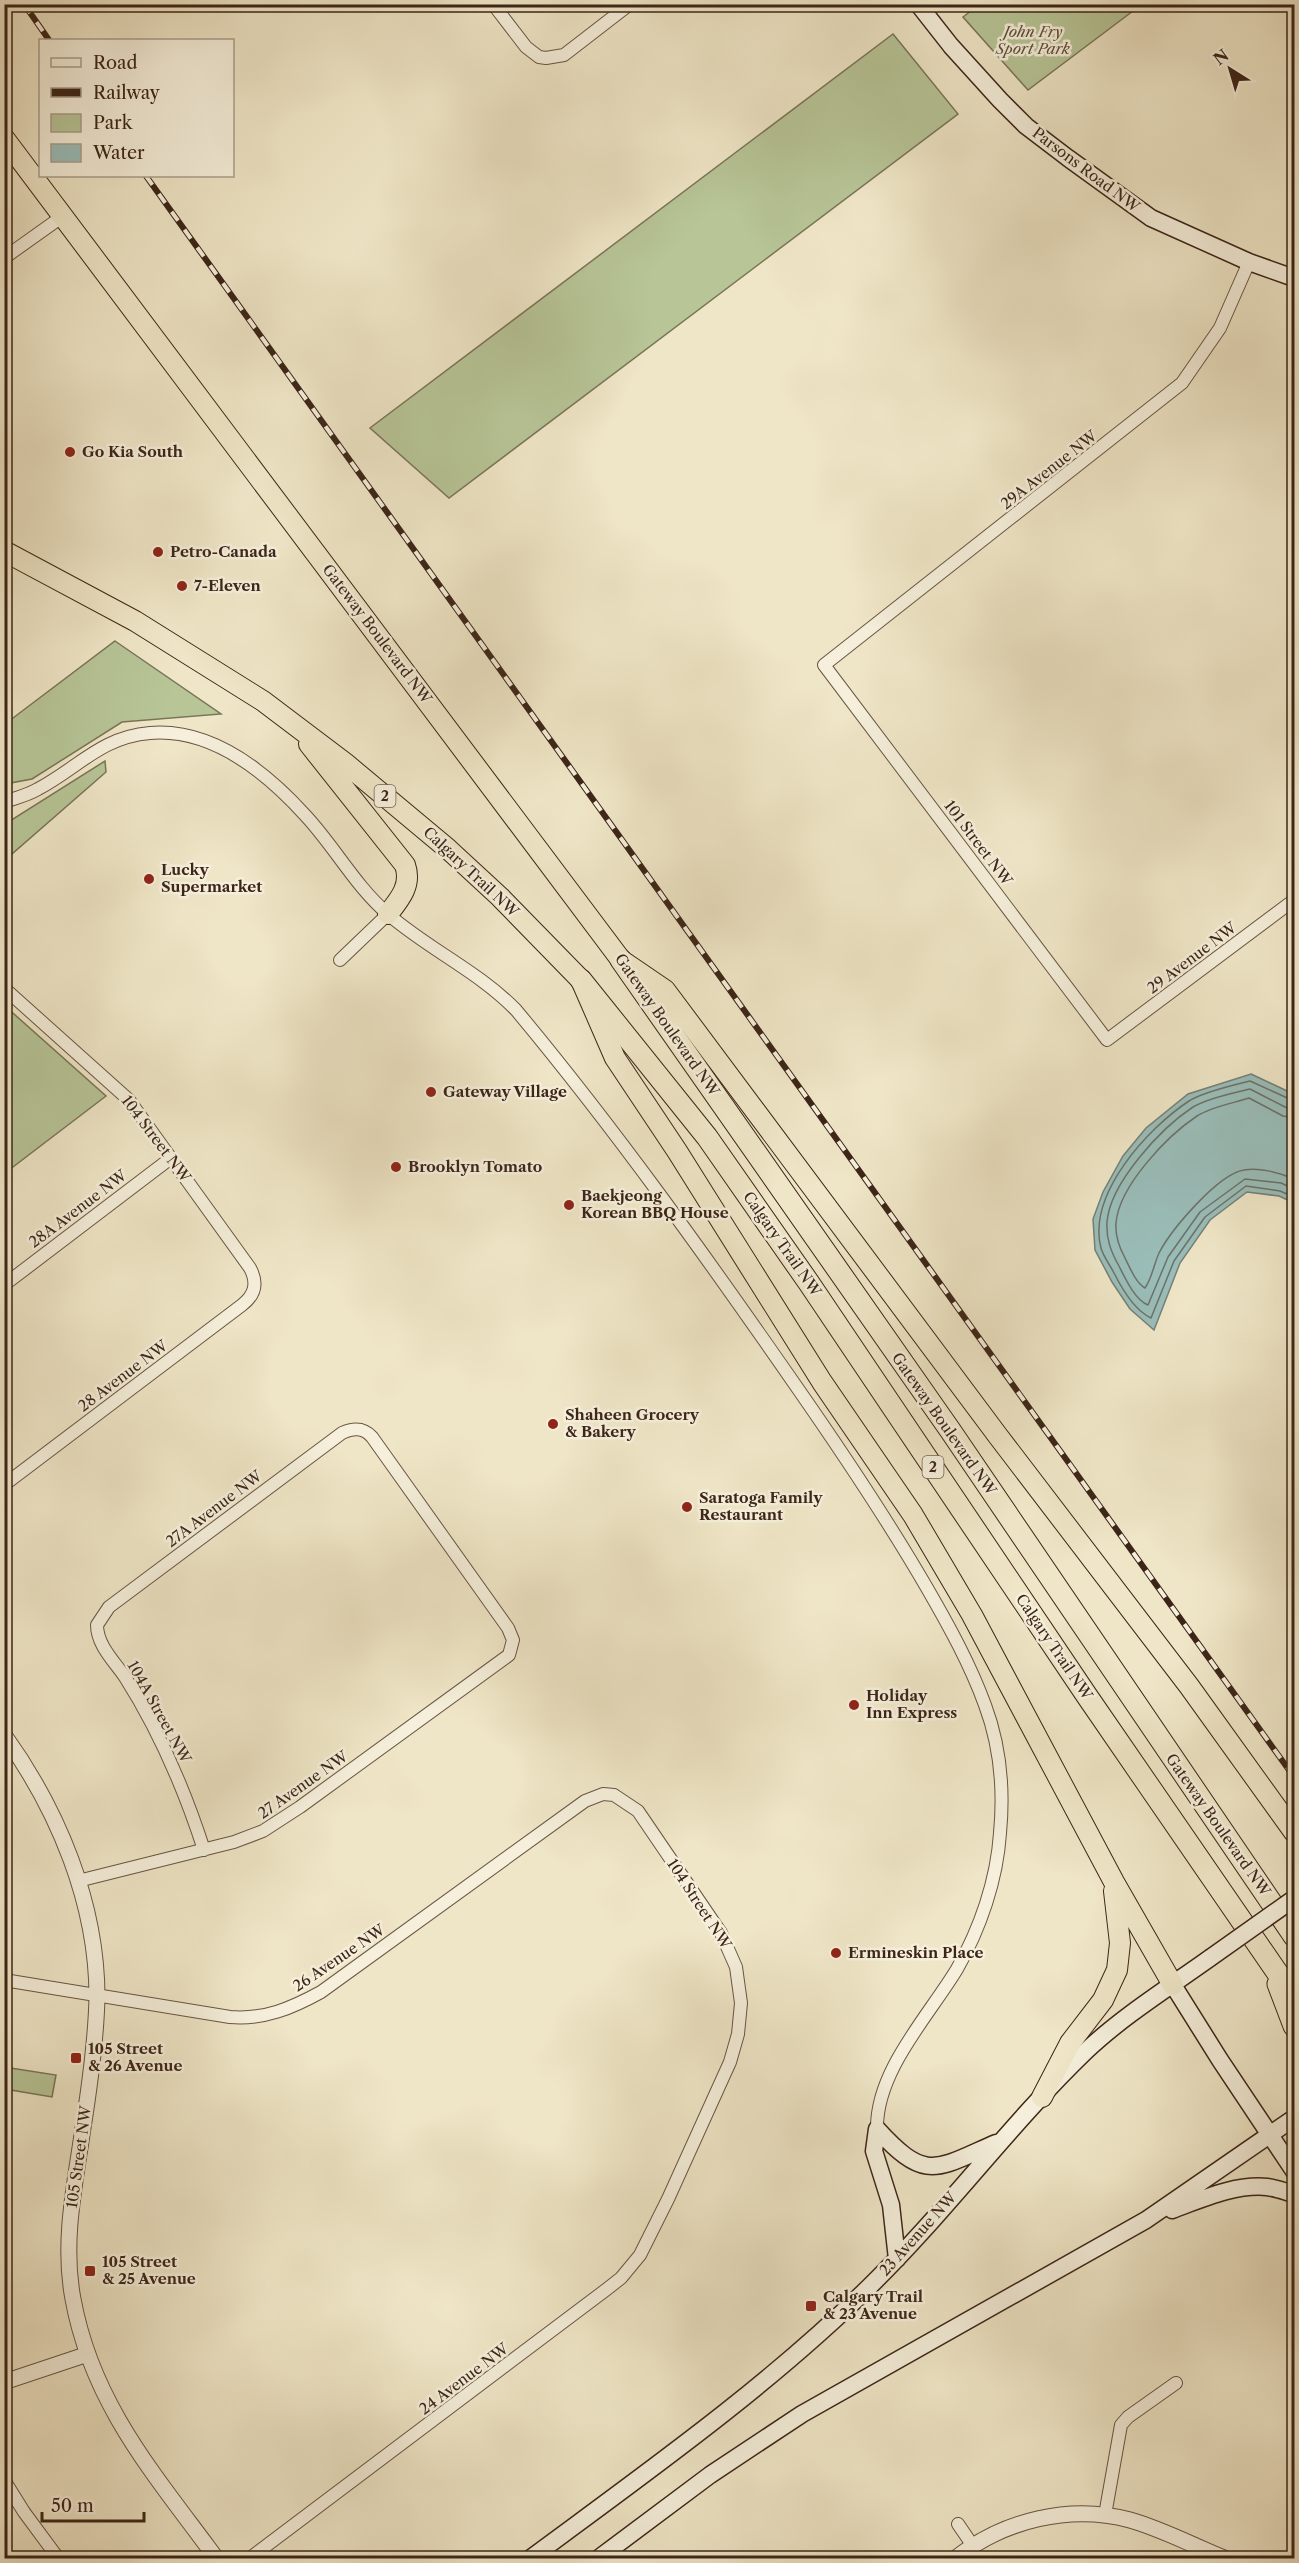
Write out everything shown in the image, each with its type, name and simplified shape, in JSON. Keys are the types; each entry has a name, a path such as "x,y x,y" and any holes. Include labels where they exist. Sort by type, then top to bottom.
{"highway":[{"name":"Gateway Boulevard NW","path":"4,138 621,960 950,1430 1294,1936"},
{"name":"Calgary Trail NW","path":"4,551 143,626 254,695 293,723 345,762 448,849 500,897 581,980 707,1137 809,1283 1294,1997"},
{"path":"293,723 405,865 408,874 406,885 388,914"},
{"path":"621,960 665,990 1190,1686 1294,1832"},
{"path":"581,980 615,1059 677,1151 822,1382 913,1515 966,1605 1113,1882 1173,1985"},
{"path":"1042,2097 1070,2043 1103,2000 1117,1970 1120,1943 1113,1882"},
{"path":"1271,1964 1294,2026"}],"main road":[{"name":"Parsons Road NW","path":"918,4 977,75 1037,134 1151,218 1248,262 1294,278"},
{"name":"23 Avenue NW","path":"531,2559 784,2366 834,2321 897,2259 1042,2097 1108,2032 1293,1899"},
{"path":"1173,1985 1294,2171"},
{"path":"599,2559 710,2475 802,2414 1146,2220 1294,2118"},
{"path":"877,2129 908,2160 934,2167 955,2161 1003,2140"},
{"path":"877,2129 874,2151 891,2205 897,2259"},
{"path":"1146,2220 1219,2193 1267,2187 1294,2194"},
{"path":"541,2559 564,2534"}],"street":[{"path":"493,4 525,47 539,57 564,55 630,4"},
{"path":"4,258 63,216"},
{"name":"29A Avenue NW","path":"824,665 1182,383 1220,328 1248,262"},
{"name":"101 Street NW","path":"824,665 1107,1040"},
{"path":"4,802 40,788 95,750 120,739 148,733 167,732 205,741 244,761 289,798 316,828 349,873 388,914 423,941 493,988 510,1004 643,1172 848,1461 962,1651 980,1692 993,1731 1000,1782 1000,1837 992,1882 959,1965 898,2060 882,2090 878,2103 877,2129"},
{"name":"29 Avenue NW","path":"1107,1040 1294,900"},
{"path":"340,960 388,914"},
{"name":"104 Street NW","path":"4,988 129,1100 250,1268 255,1286"},
{"name":"28A Avenue NW","path":"4,1285 171,1158"},
{"name":"28 Avenue NW","path":"4,1485 242,1305 251,1296 255,1286"},
{"name":"27A Avenue NW","path":"96,1625 109,1606 342,1433 358,1429 372,1437 508,1628 513,1640 512,1647"},
{"name":"104A Street NW","path":"96,1625 101,1644 135,1693 171,1760 204,1850"},
{"name":"27 Avenue NW","path":"78,1881 244,1839 280,1820 504,1659 512,1647"},
{"name":"105 Street NW","path":"4,1735 35,1781 54,1816 78,1881 89,1929 97,1994 94,2047 68,2239 72,2298 87,2354 105,2397 125,2435 216,2559"},
{"name":"26 Avenue NW","path":"4,1980 242,2018 256,2018 283,2011 321,1992 585,1801 603,1794 614,1795"},
{"name":"104 Street NW","path":"614,1795 638,1811 710,1916 731,1952 740,1986 740,2018 734,2048 668,2199"},
{"name":"24 Avenue NW","path":"250,2559 621,2278 640,2256 668,2199"},
{"path":"4,2382 87,2354"},
{"path":"1105,2515 1121,2425 1128,2417 1176,2383"},
{"path":"4,2480 58,2559"},
{"path":"956,2559 973,2546 1010,2527 1031,2520 1071,2514 1105,2515 1133,2521 1224,2559"},
{"path":"958,2524 973,2546"}],"green space":[{"name":"John Fry Sport Park","path":"980,4 1141,5 1028,90 963,17"},
{"path":"893,34 958,114 449,498 370,428"},
{"path":"115,641 221,714 122,722 32,779 5,784 5,724"},
{"path":"105,761 106,772 5,860 5,820 10,821"},
{"path":"5,1006 106,1096 5,1173"},
{"path":"4,2067 56,2075 52,2097 5,2089"}],"water":[{"path":"1251,1074 1285,1090 1294,1097 1294,1172 1292,1175 1294,1203 1279,1196 1247,1192 1210,1220 1180,1263 1154,1330 1130,1309 1095,1250 1093,1219 1103,1192 1123,1156 1146,1128 1188,1094"}],"railway":[{"path":"24,4 48,39"},
{"path":"147,177 1294,1777"}],"place":[{"name":"Go Kia South","path":"70,452"},
{"name":"Petro-Canada","path":"158,552"},
{"name":"7-Eleven","path":"182,586"},
{"name":"Lucky Supermarket","path":"149,879"},
{"name":"Gateway Village","path":"431,1092"},
{"name":"Brooklyn Tomato","path":"396,1167"},
{"name":"Baekjeong Korean BBQ House","path":"569,1205"},
{"name":"Shaheen Grocery & Bakery","path":"553,1424"},
{"name":"Saratoga Family Restaurant","path":"687,1507"},
{"name":"Holiday Inn Express","path":"854,1705"},
{"name":"Ermineskin Place","path":"836,1953"},
{"name":"105 Street & 26 Avenue","path":"76,2058"},
{"name":"105 Street & 25 Avenue","path":"90,2271"},
{"name":"Calgary Trail & 23 Avenue","path":"811,2306"}]}
